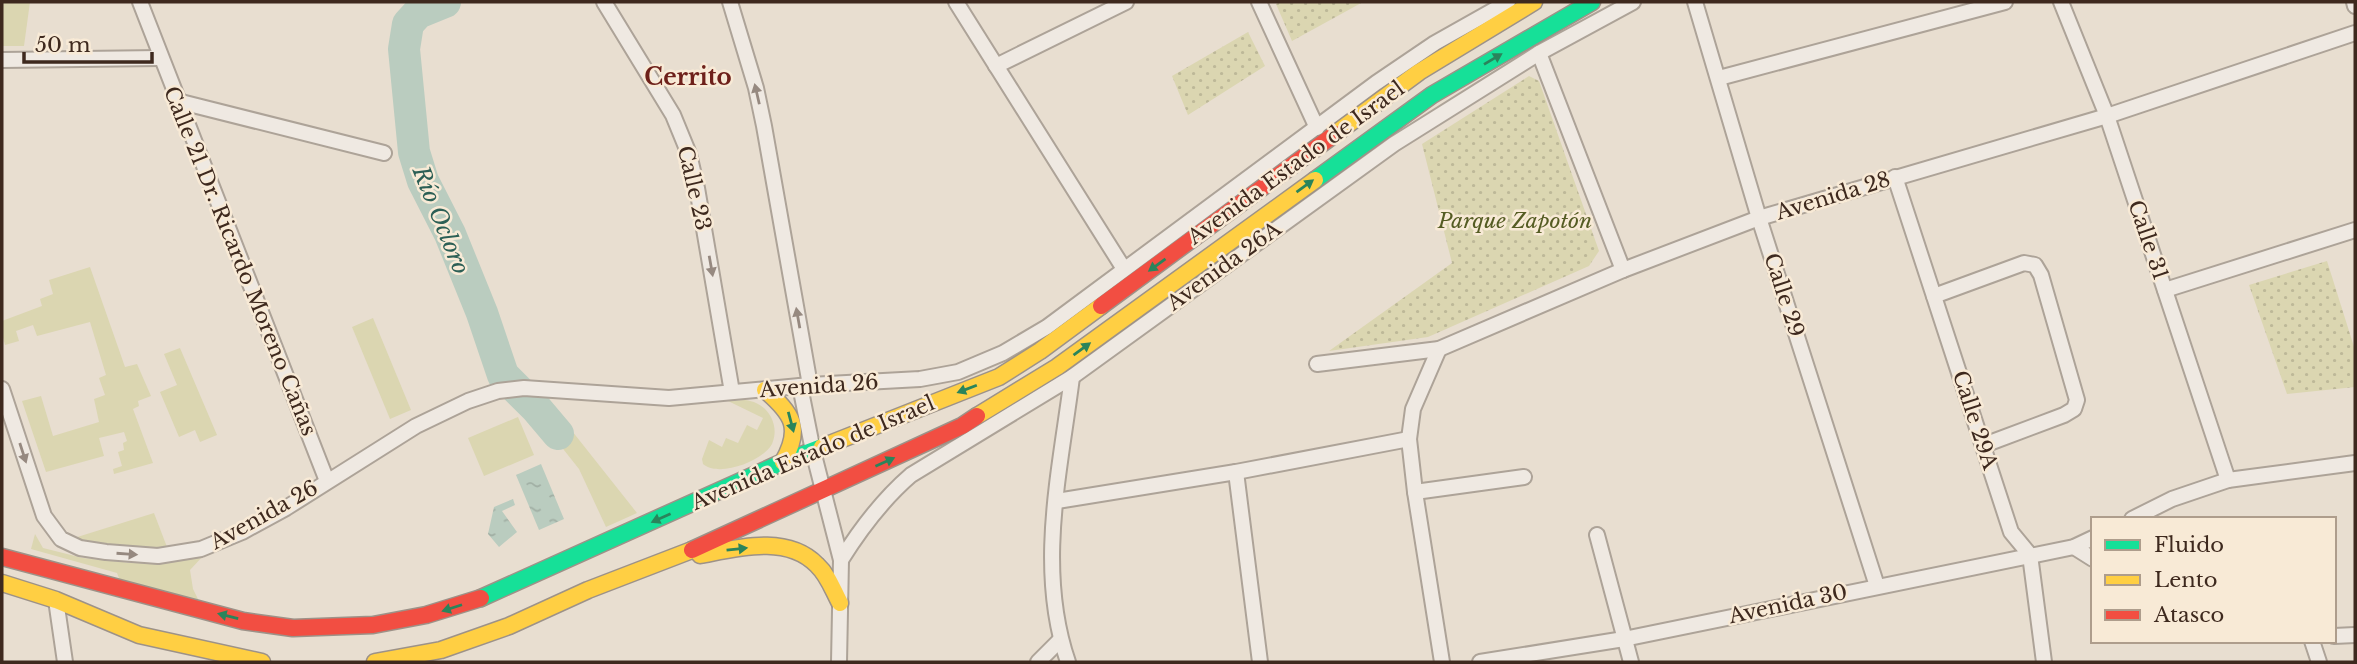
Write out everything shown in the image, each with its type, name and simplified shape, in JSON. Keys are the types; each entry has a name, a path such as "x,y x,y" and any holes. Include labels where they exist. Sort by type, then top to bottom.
{"main road":[{"name":"Avenida Estado de Israel","path":"2,557 111,588 264,625 316,629 369,625 441,612 477,600 783,462 999,377 1040,351 1419,72 1534,2"},
{"name":"Avenida Estado de Israel","path":"374,662 440,650 509,626 587,590 670,560 941,437 1002,403 1057,367 1432,95 1592,2"},
{"path":"765,390 790,413 794,424 794,443 783,462"},
{"path":"670,560 728,550 778,546 802,552 817,564 840,603"},
{"path":"580,554 568,566 570,579 579,589 587,590"},
{"path":"33,566 43,576 56,600"},
{"path":"524,579 534,579 544,590 545,604 539,612"},
{"path":"2,583 56,600 139,635 197,650 262,662"},
{"path":"56,600 73,594 111,588"},
{"path":"125,629 117,623 115,605 121,597 129,593 139,593"}],"street":[{"name":"Calle 21 Dr. Ricardo Moreno Cañas","path":"139,2 327,481"},
{"name":"Calle 23","path":"604,2 673,115 689,154 732,392"},
{"path":"730,2 756,88 764,126 813,451 841,560 839,662"},
{"path":"956,2 1124,269"},
{"path":"996,66 1126,2"},
{"path":"1259,2 1317,128"},
{"name":"Avenida 26","path":"2,388 44,516 61,539 80,548 158,555 201,549 242,532 425,421 468,401 498,391 524,388 669,398 920,379 958,372 1003,353 1047,327 1405,63 1507,2"},
{"name":"Avenida 26A","path":"841,560 864,524 888,495 911,475 1072,377 1394,144 1539,53 1633,2"},
{"name":"Calle 29","path":"1695,2 1759,218 1877,586"},
{"path":"1719,78 2005,2"},
{"name":"Calle 31","path":"2061,2 2106,116 2228,480"},
{"name":"Avenida 28","path":"1317,363 1439,349 1623,270 1759,218 2106,116 2355,33"},
{"path":"1539,53 1623,270"},
{"path":"2,60 160,58"},
{"path":"177,101 384,153"},
{"name":"Calle 29A","path":"1895,177 2011,532 2030,555 2044,662"},
{"path":"2165,290 2355,230"},
{"path":"1934,296 2024,263 2035,265 2041,275 2077,400 2074,409 1984,445"},
{"path":"1439,349 1413,409 1409,439 1442,662"},
{"path":"1068,662 1060,640 1050,570 1052,527 1072,377"},
{"path":"1056,501 1236,472 1409,439"},
{"path":"2136,517 2172,499 2228,480 2355,463"},
{"path":"1236,472 1260,662"},
{"path":"1415,492 1524,477"},
{"path":"2155,517 2172,499"},
{"path":"1597,535 1631,662"},
{"name":"Avenida 30","path":"1480,662 1624,639 2074,547 2091,539"},
{"path":"2074,547 2091,558"},
{"path":"56,600 65,662"},
{"path":"2336,636 2355,635"},
{"path":"1038,662 1060,640"},
{"path":"2313,643 2319,662"}],"green space":[{"path":"2,2 30,2 24,46 2,46"},
{"path":"1363,2 1292,41 1276,4"},
{"path":"1248,32 1265,66 1188,115 1172,76"},
{"name":"Parque Zapotón","path":"1529,76 1539,81 1599,251 1589,266 1428,337 1329,351 1452,263 1422,144"},
{"path":"2327,261 2355,350 2355,387 2287,394 2249,285"},
{"path":"90,267 125,367 137,364 151,396 138,401 139,406 133,409 153,463 114,474 113,469 122,466 118,452 124,450 123,443 127,441 124,432 99,438 104,456 46,472 22,401 41,396 53,436 99,422 94,399 105,395 99,378 106,375 90,322 37,336 33,325 16,331 19,341 5,345 2,321 42,306 40,299 53,294 49,280"},
{"path":"373,318 411,410 390,419 352,327"},
{"path":"180,348 217,435 200,442 195,430 179,437 160,392 177,385 164,354"},
{"path":"531,398 553,407 637,513 606,527 579,469 541,421 518,399"},
{"path":"748,400 763,407 774,424 774,437 772,444 760,456 740,466 710,468 703,464 702,459 709,440 722,447 726,438 738,443 747,425 757,430 763,418 728,401"},
{"path":"518,417 534,455 484,476 468,438"},
{"path":"154,513 167,547 108,549 71,539"},
{"path":"35,534 43,548 83,558 132,563 203,556 190,570 193,589 199,601 120,581 117,573 31,549"}],"water":[{"path":"541,464 564,519 539,530 516,475"},
{"path":"513,499 515,505 502,511 517,532 499,547 488,534 494,507"}],"waterway":[{"name":"Río Ocloro","path":"445,2 418,13 408,24 404,49 414,152 423,181 450,234 482,313 503,375 558,434"}],"traffic: fast":[{"path":"1315,180 1432,95 1592,2"},
{"path":"481,598 822,447"}],"traffic: slow":[{"path":"1335,134 1419,72 1534,2"},
{"path":"977,416 1057,367 1315,180"},
{"path":"822,447 999,377 1101,306"},
{"path":"765,390 788,414 792,422 792,440 783,462"},
{"path":"700,555 745,547 777,546 791,549 805,555 821,569 840,603"},
{"path":"375,662 441,650 509,626 588,590 692,550"},
{"path":"2,583 56,600 139,635 262,662"}],"traffic: jam":[{"path":"1101,306 1335,134"},
{"path":"692,550 962,426 977,416"},
{"path":"2,557 243,621 293,628 373,625 426,615 481,598"}],"district":[{"name":"Cerrito","path":"688,77"}]}
